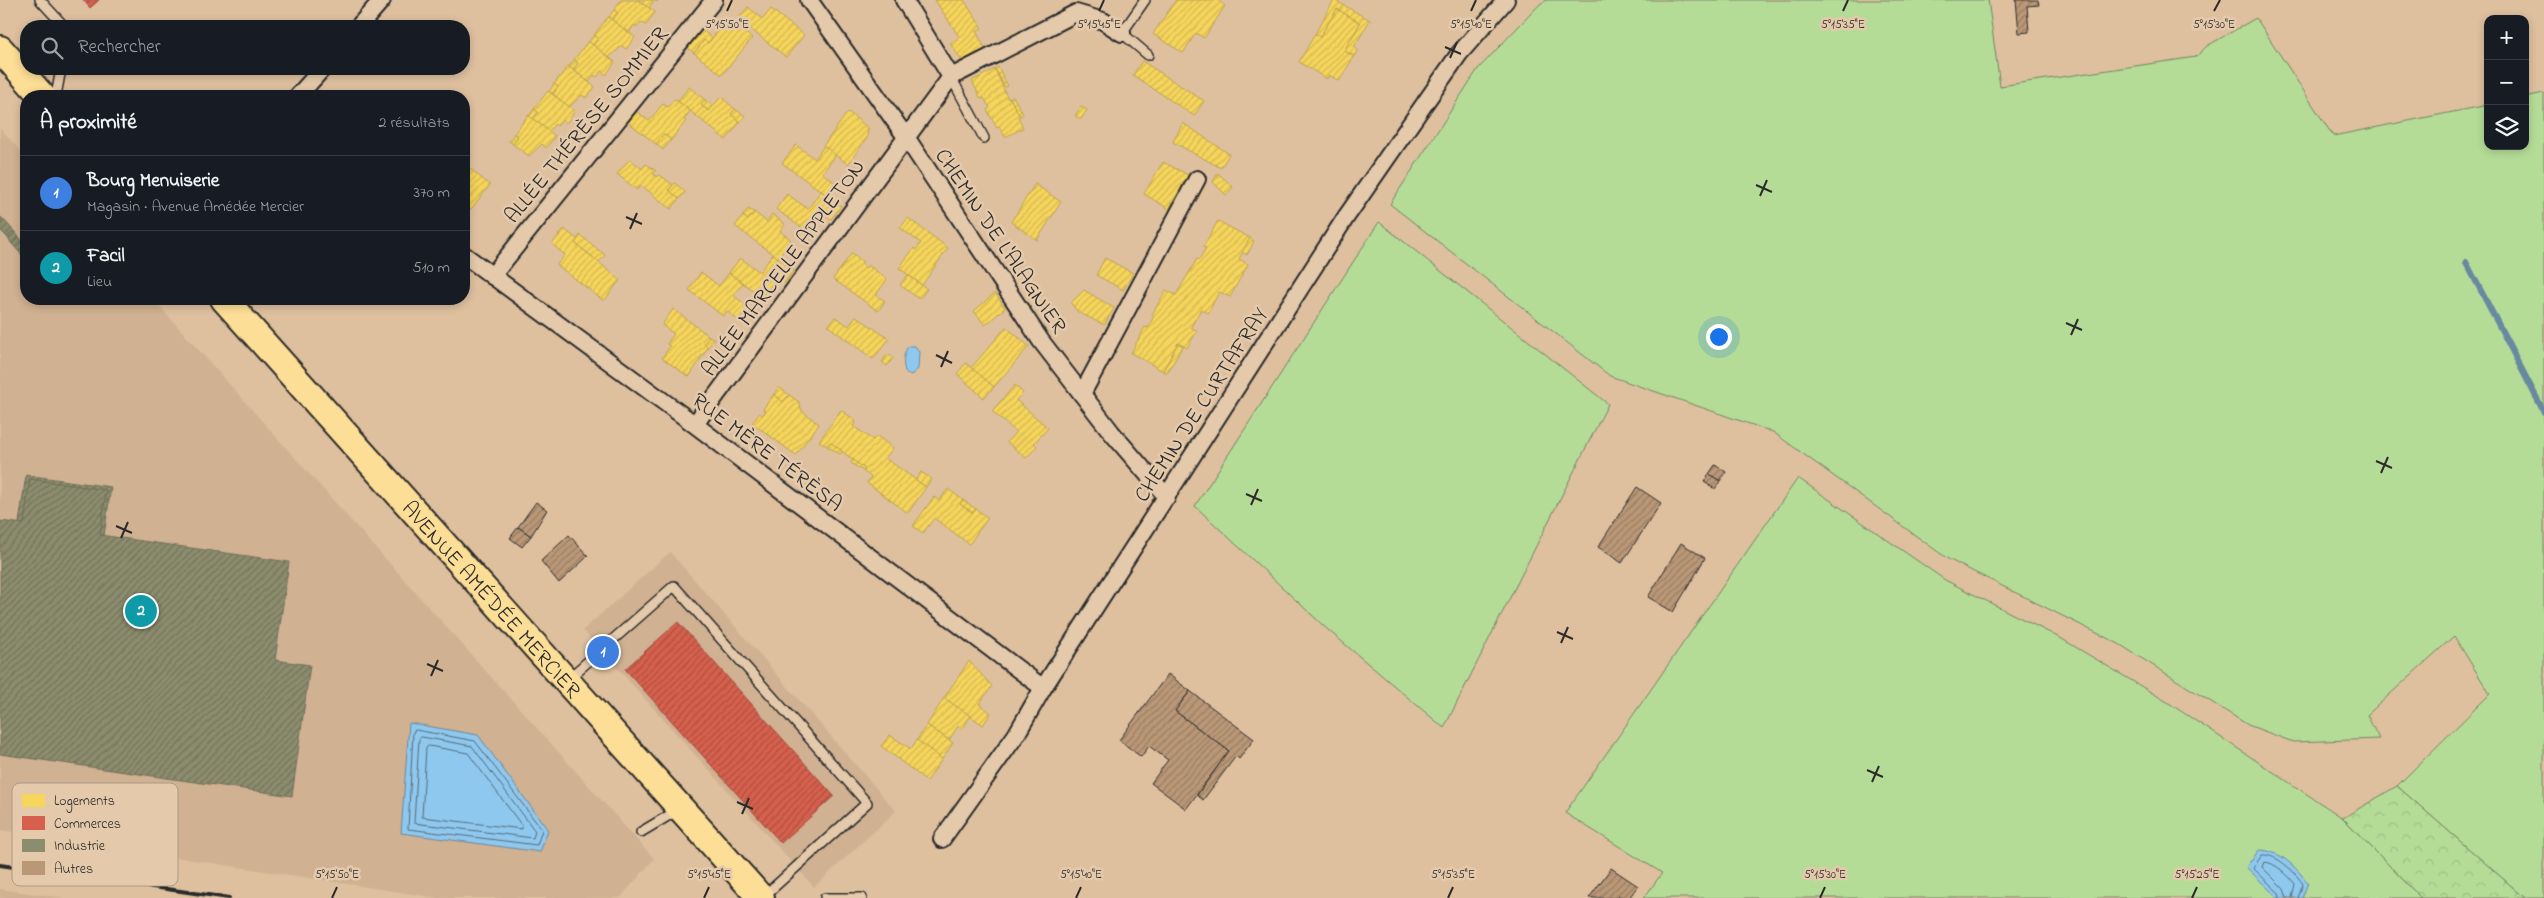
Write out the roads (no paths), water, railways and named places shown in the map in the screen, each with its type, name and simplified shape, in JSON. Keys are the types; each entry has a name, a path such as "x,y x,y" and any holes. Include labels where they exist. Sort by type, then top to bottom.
{"main road":[{"path":"0,49 20,71"},
{"path":"23,75 37,90"},
{"name":"AVENUE AMÉDÉE MERCIER","path":"229,305 762,898"}],"street":[{"path":"364,20 382,0"},
{"name":"ALLÉE THÉRÈSE SOMMIER","path":"492,276 714,0"},
{"name":"CHEMIN DE L'ALAGNIER","path":"809,0 906,137 1042,340 1082,394 1167,497"},
{"path":"904,0 951,77 1076,13 1103,21 1122,33"},
{"name":"CHEMIN DE CURTAFRAY","path":"942,840 1016,735 1042,688 1346,218 1459,54 1506,0"},
{"path":"303,90 317,75"},
{"name":"ALLÉE MARCELLE APPLETON","path":"695,424 951,77"},
{"path":"1082,394 1198,179"},
{"name":"RUE MÈRE TÉRÈSA","path":"470,260 695,424 1042,688"}],"lane":[{"path":"40,0 58,20"},
{"path":"1145,0 1122,33 1148,55"},
{"path":"57,90 60,75"},
{"path":"951,77 984,138"},
{"path":"565,680 674,586 867,803 762,898"},
{"path":"641,832 680,808"},
{"path":"825,898 862,898"}],"water":[{"path":"909,346 915,346 919,352 918,369 911,375 906,373 904,363 905,351"},
{"path":"409,723 478,735 548,830 540,852 401,833"},
{"path":"2259,850 2281,856 2298,871 2308,883 2302,898 2278,898 2246,867"}],"waterway":[{"path":"2466,262 2544,412"}],"railway":[{"path":"0,865 12,867"},
{"path":"146,886 229,898"}],"place":[{"name":"Facil","path":"141,611"},
{"name":"Bourg Menuiserie","path":"603,652"}]}
